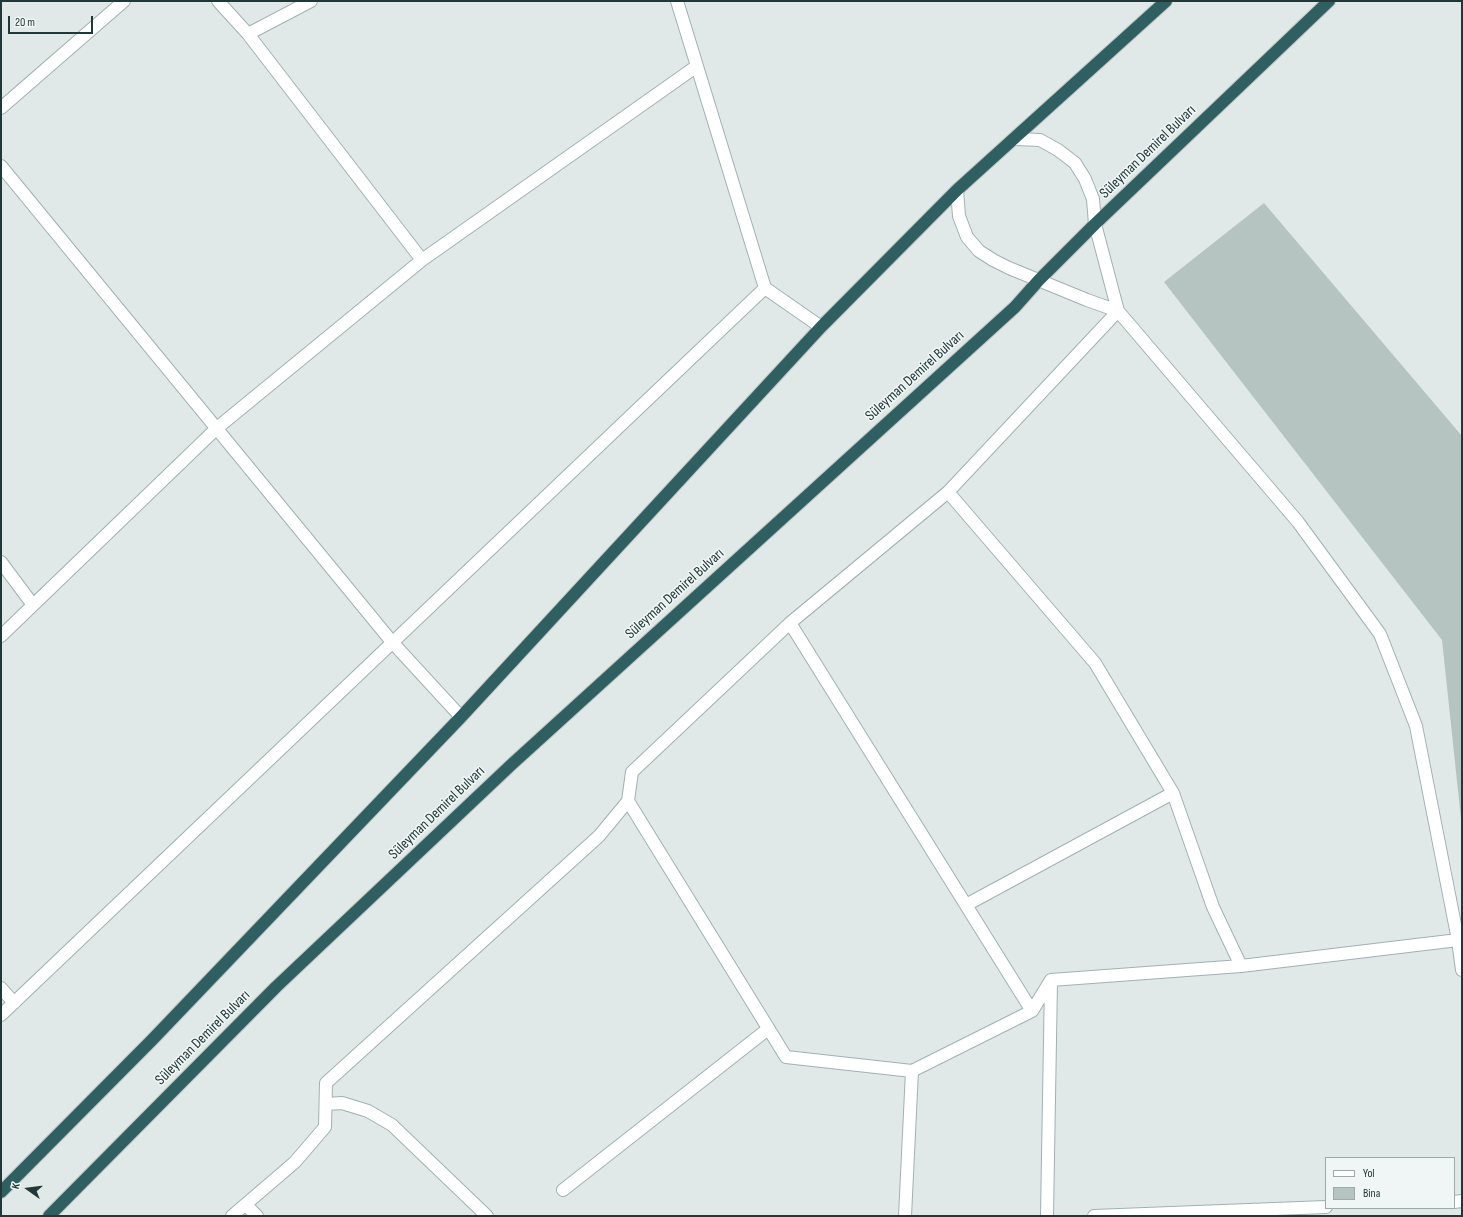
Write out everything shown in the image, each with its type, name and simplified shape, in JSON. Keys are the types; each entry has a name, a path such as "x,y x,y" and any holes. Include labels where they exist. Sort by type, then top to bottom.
{"highway":[{"path":"1,1192 152,1040 461,717 822,328 957,190 1166,1"},
{"name":"Süleyman Demirel Bulvarı","path":"49,1216 276,987 511,764 1015,307 1039,280 1095,224 1330,1"}],"street":[{"path":"1,108 124,1"},
{"path":"218,1 248,34 422,260"},
{"path":"248,34 311,1"},
{"path":"677,1 766,288 822,328"},
{"path":"1,636 217,428 422,260 697,66"},
{"path":"1015,139 1040,140 1075,162 1085,179 1093,199 1095,224 1118,311 1298,522 1380,634 1416,726 1458,940 1462,970"},
{"path":"4,172 217,428 392,642 461,717"},
{"path":"957,190 959,216 967,237 979,251 993,260 1039,280 1118,311"},
{"path":"1,1015 766,288"},
{"path":"232,1216 295,1162 325,1127 326,1083 599,836 628,801 632,772 790,623 948,492 1118,311"},
{"path":"948,492 1095,663 1173,793 1213,907 1241,966"},
{"path":"1,562 33,605"},
{"path":"790,623 1032,1011"},
{"path":"966,905 1173,793"},
{"path":"628,801 786,1057 912,1071 1032,1011 1051,980"},
{"path":"1051,980 1241,966 1458,940"},
{"path":"1047,1216 1051,980"},
{"path":"1,988 14,1003"},
{"path":"563,1190 768,1029"},
{"path":"905,1216 912,1071"},
{"path":"326,1104 342,1103 368,1111 392,1125 487,1216"},
{"path":"246,1205 256,1216"},
{"path":"1094,1216 1251,1213 1325,1207"}],"building":[{"path":"1264,203 1462,436 1462,819 1442,640 1164,282"}]}
